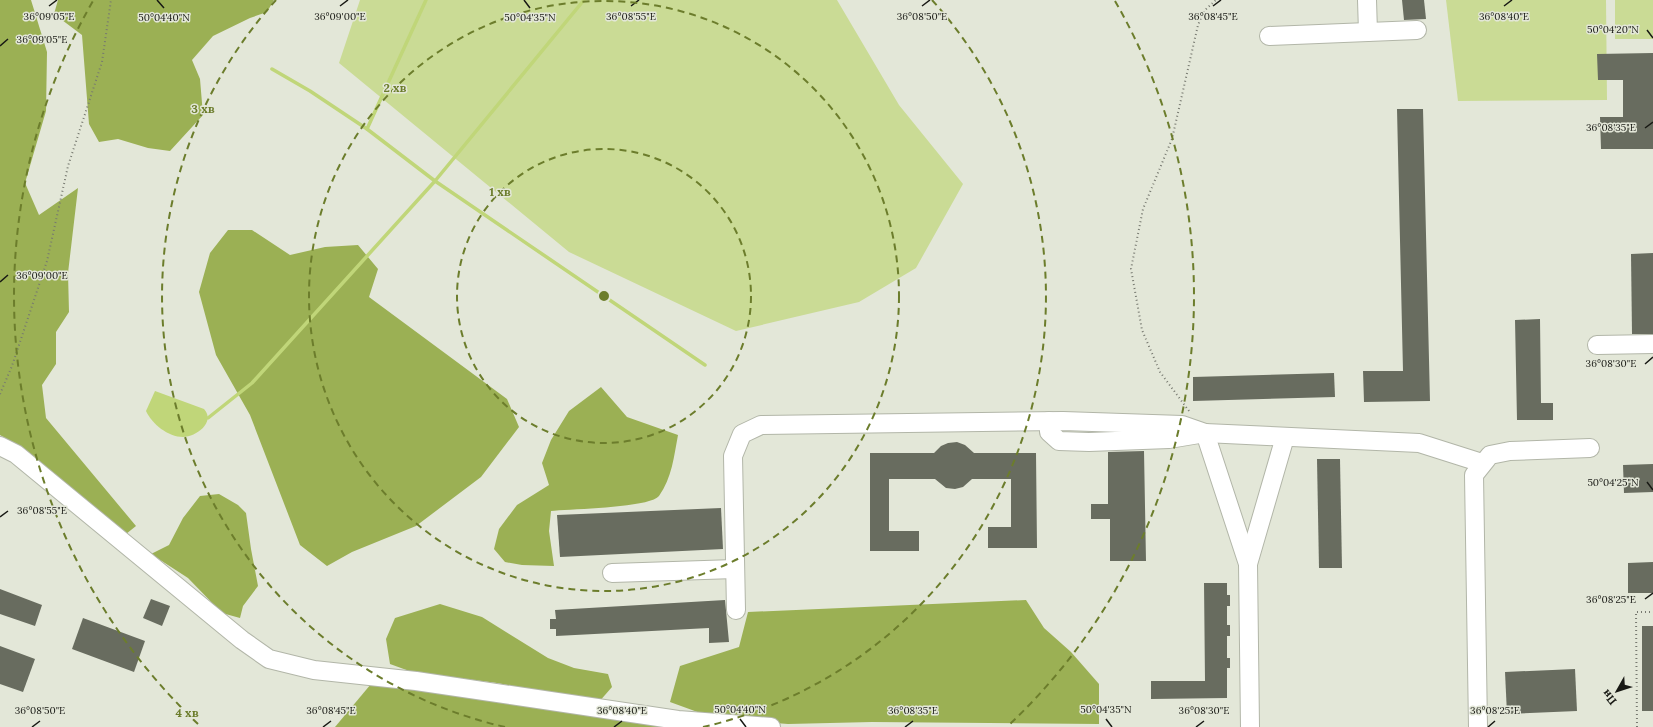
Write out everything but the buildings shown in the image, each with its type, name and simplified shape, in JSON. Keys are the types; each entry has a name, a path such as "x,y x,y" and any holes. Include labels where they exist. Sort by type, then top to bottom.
{"street":[{"path":"1367,0 1368,32"},
{"path":"1269,36 1417,30"},
{"path":"1597,345 1653,344"},
{"path":"736,610 733,456 742,434 761,425 1049,421 1049,432 1059,441 1089,442 1169,440 1205,433 1419,443 1482,463"},
{"path":"1205,433 1248,564"},
{"path":"1250,727 1248,564 1285,437"},
{"path":"0,446 16,454 242,640 269,660 314,670 416,681 678,720 771,727"},
{"path":"1478,727 1478,649 1475,586 1474,475 1490,454 1510,451 1590,448"},
{"path":"612,574 735,569"}],"path":[{"path":"0,394 12,366 47,261 68,166 102,62 111,0"},
{"path":"1192,415 1160,372 1142,330 1131,269 1143,209 1172,139 1198,25 1204,11 1216,0"},
{"path":"1637,727 1636,612 1653,612"}],"shaded area":[{"path":"0,0 31,0 47,52 46,111 25,183 39,215 78,188 68,273 69,312 56,332 56,364 42,385 46,418 136,526 126,534 25,449 0,435"},
{"path":"58,0 274,0 267,12 250,18 213,36 192,60 200,79 203,115 170,151 148,148 118,139 99,142 89,124 82,35 54,14"},
{"path":"360,0 837,0 899,105 963,184 916,268 859,302 736,331 569,252 339,63"},
{"path":"1446,0 1606,0 1607,100 1458,101"},
{"path":"1615,0 1653,0 1653,39 1615,39"},
{"path":"228,230 252,230 290,255 325,247 358,245 378,269 369,297 507,399 519,427 481,477 416,526 352,552 327,566 300,545 250,415 216,355 199,292 210,253"},
{"path":"601,387 627,417 678,435 672,467 667,482 659,496 641,503 551,511 549,531 554,566 522,565 505,562 494,549 499,529 517,505 549,485 542,463 551,440 569,411"},
{"path":"155,391 204,409 208,419 206,424 199,432 183,437 172,435 161,429 152,421 146,411"},
{"path":"219,494 238,505 246,513 258,586 243,606 240,618 222,613 188,578 151,554 169,545 183,518 200,496"},
{"path":"1026,600 1044,628 1071,652 1099,684 1099,724 872,722 788,724 714,718 670,702 680,666 739,647 748,612"},
{"path":"440,604 482,617 548,658 574,668 608,674 612,687 598,703 497,683 412,672 390,664 386,639 395,618"},
{"path":"371,684 696,727 335,727"}],"waterway":[{"path":"367,129 426,0"},
{"path":"208,418 252,383 435,181 584,0"},
{"path":"272,69 310,91 367,129 435,181 705,365"}]}
